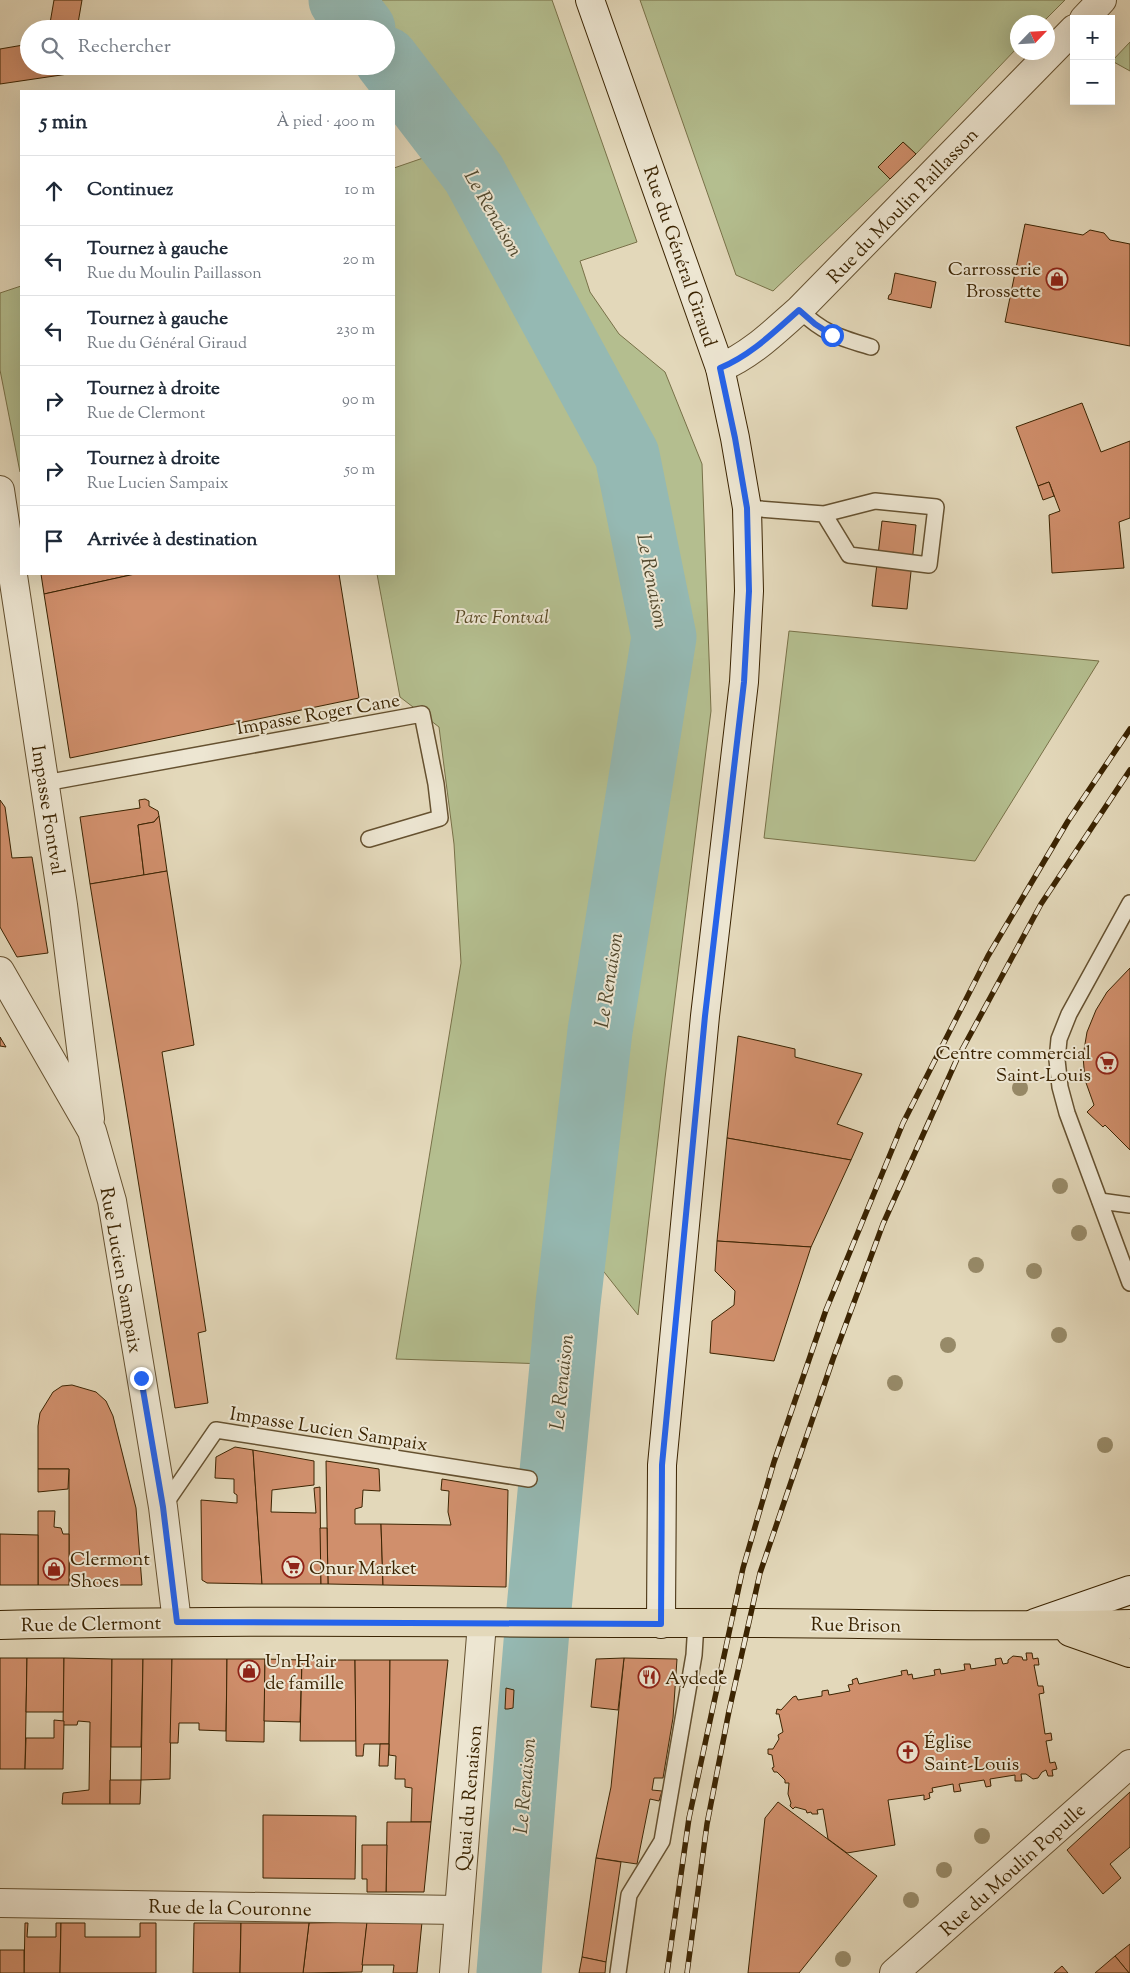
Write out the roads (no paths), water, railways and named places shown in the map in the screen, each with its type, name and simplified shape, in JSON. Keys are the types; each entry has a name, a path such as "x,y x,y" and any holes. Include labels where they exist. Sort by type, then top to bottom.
{"main road":[{"name":"Rue de Clermont","path":"0,1625 177,1622 661,1624"},
{"name":"Rue Brison","path":"661,1624 1039,1626 1130,1624"},
{"name":"Rue Brison","path":"1039,1626 1130,1653"}],"street":[{"name":"Rue du Général Giraud","path":"590,0 720,368 747,508 749,591 744,682 705,1016 662,1465 661,1624"},
{"path":"1088,15 1102,0"},
{"name":"Rue du Moulin Paillasson","path":"720,368 739,360 759,346 799,310 1070,33"},
{"name":"Impasse Fontval","path":"0,490 64,905 92,1131"},
{"name":"Rue Lucien Sampaix","path":"0,971 92,1131 112,1201 163,1507 177,1622"},
{"path":"1039,1626 1130,1590"},
{"name":"Quai du Renaison","path":"454,1973 459,1910 495,1623"},
{"name":"Rue du Moulin Populle","path":"894,1973 1130,1764"},
{"name":"Rue de la Couronne","path":"0,1903 459,1910"}],"lane":[{"path":"799,310 832,335 871,348"},
{"path":"747,508 824,514 875,501 936,506 929,565 849,555 824,514"},
{"name":"Impasse Roger Cane","path":"45,784 422,714 436,784 440,818 369,839"},
{"path":"1130,903 1069,1014 1059,1039 1057,1060 1060,1087 1067,1113 1100,1201 1126,1261 1130,1283"},
{"path":"1100,1201 1130,1205"},
{"name":"Impasse Lucien Sampaix","path":"163,1507 216,1430 529,1478"},
{"path":"618,1973 629,1895 662,1841 694,1655 696,1623"}],"waterway":[{"name":"Le Renaison","path":"341,0 356,20"},
{"name":"Le Renaison","path":"395,71 474,174 627,455 664,637 600,1031 568,1303 537,1630 509,1973"}],"railway":[{"path":"667,1973 689,1818 743,1568 774,1462 826,1310 903,1123 988,956 1068,821 1130,729"},
{"path":"687,1973 707,1824 729,1711 760,1573 833,1359 883,1224 957,1059 1041,904 1130,770"}],"place":[{"name":"Carrosserie Brossette","path":"1057,279"},
{"name":"Centre commercial Saint-Louis","path":"1107,1063"},
{"name":"Onur Market","path":"293,1567"},
{"name":"Clermont Shoes","path":"54,1569"},
{"name":"Un H'air de famille","path":"249,1671"},
{"name":"Aydede","path":"649,1677"},
{"name":"Église Saint-Louis","path":"908,1752"}],"park label":[{"name":"Parc Fontval","path":"502,616"}]}
